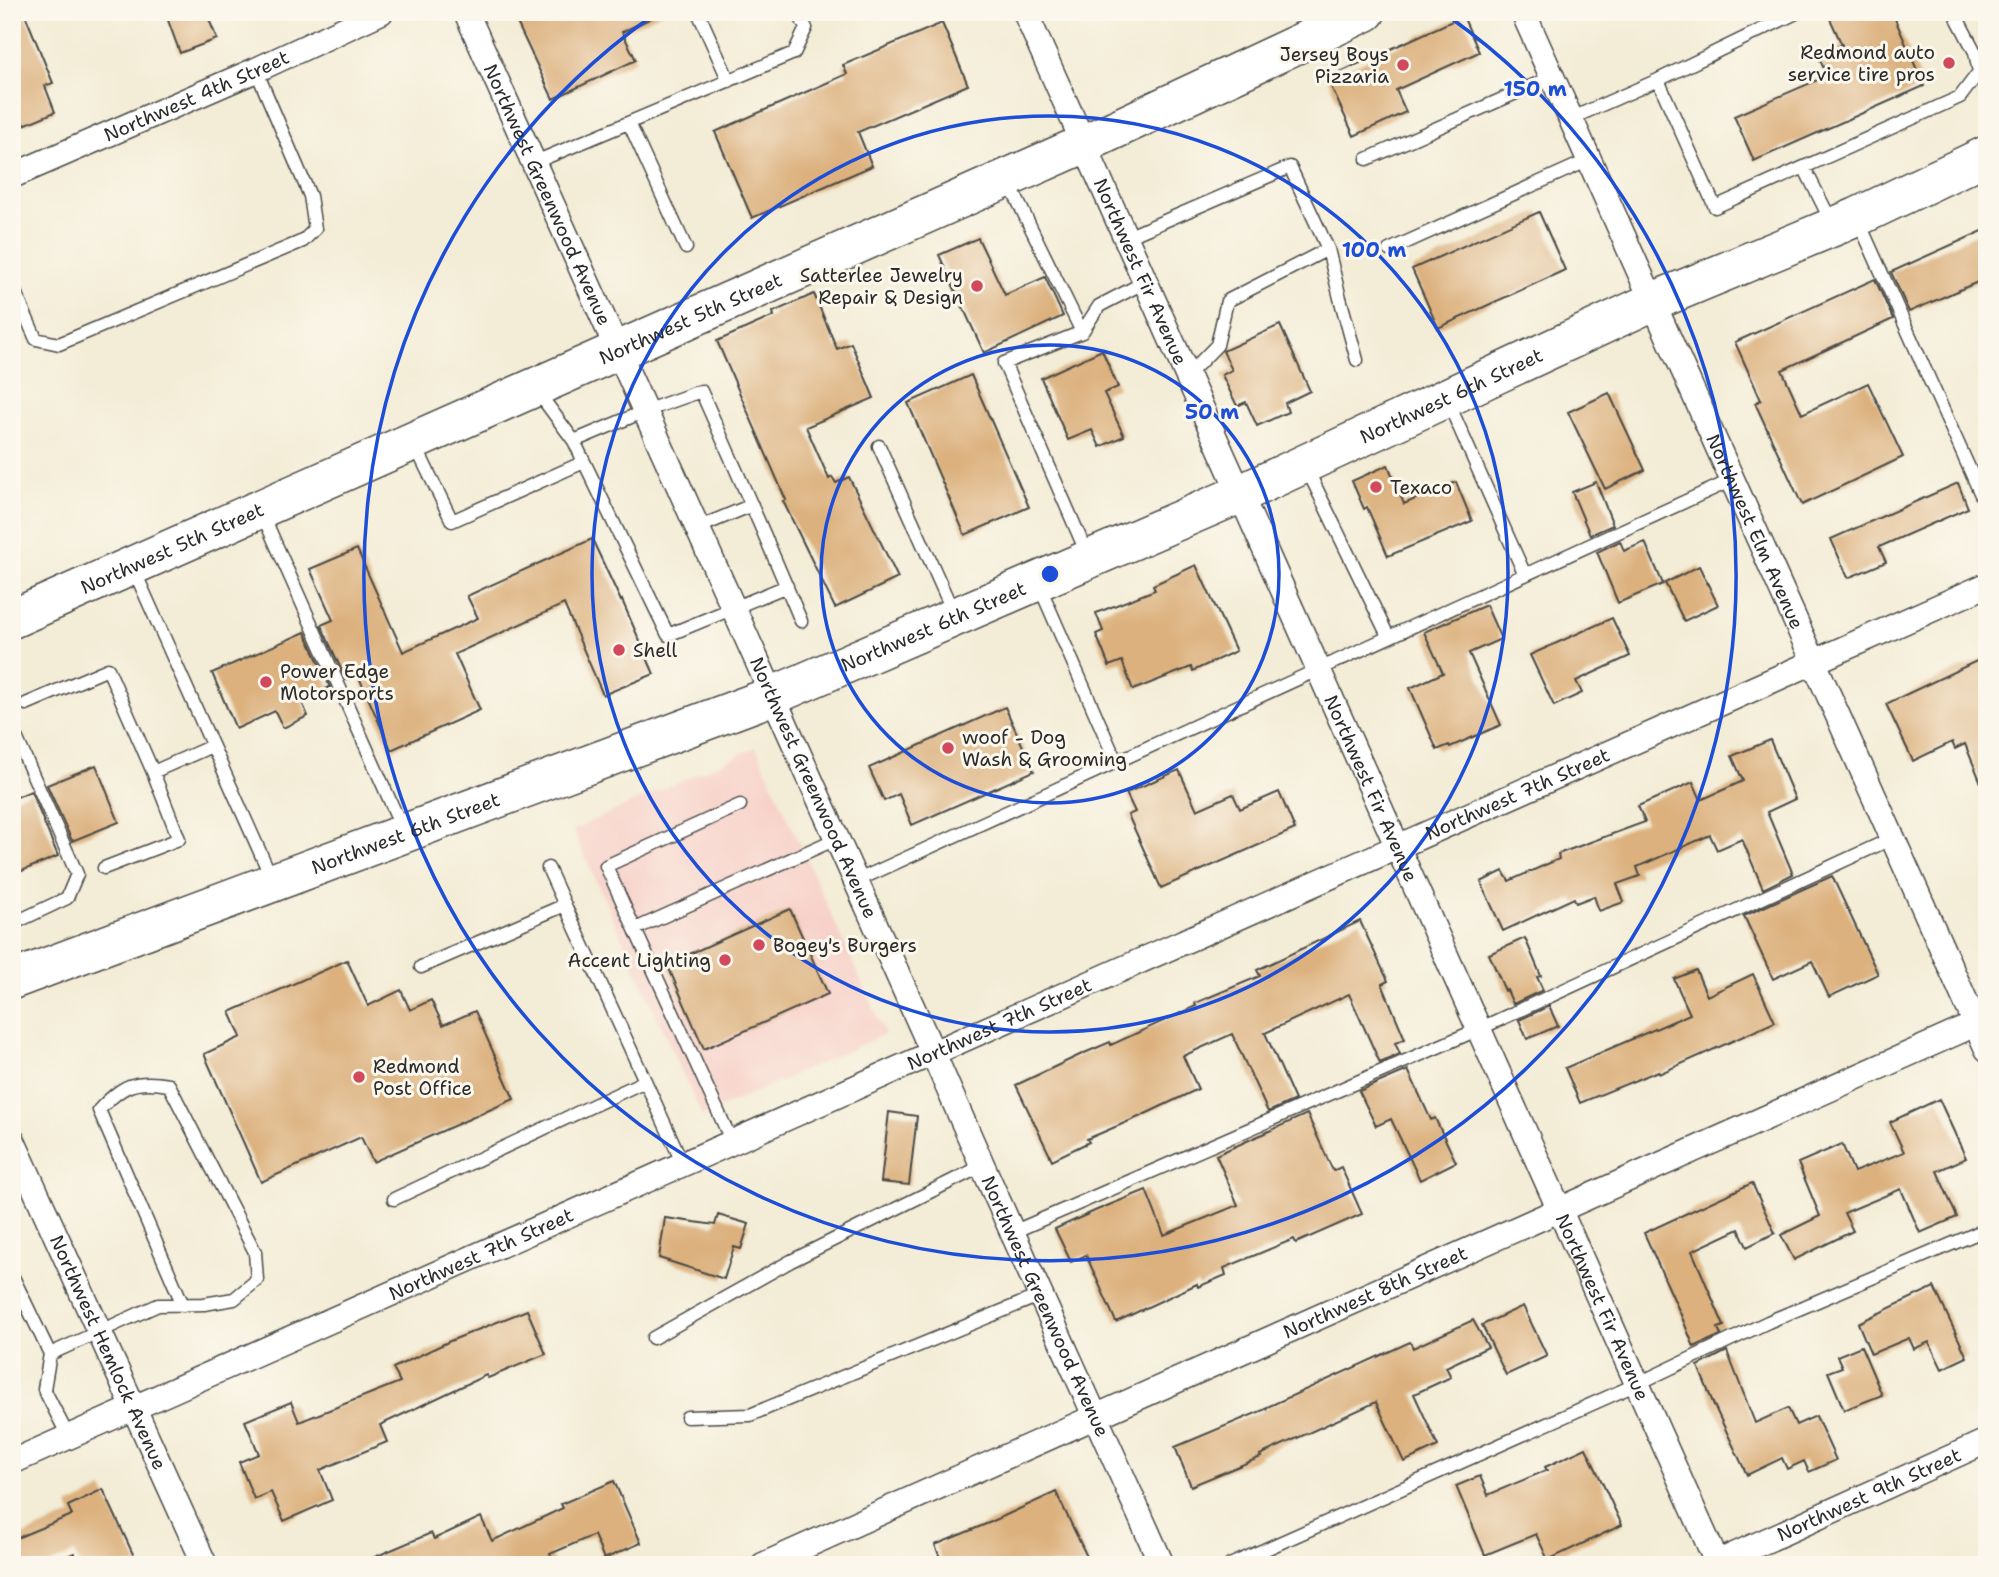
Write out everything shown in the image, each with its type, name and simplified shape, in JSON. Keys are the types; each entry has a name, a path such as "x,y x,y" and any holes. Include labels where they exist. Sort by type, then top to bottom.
{"main road":[{"name":"Northwest 5th Street","path":"12,619 1084,144 1366,12"},
{"name":"Northwest 6th Street","path":"12,980 772,696 1240,494 1652,302 1845,222 1987,155"}],"street":[{"name":"Northwest 4th Street","path":"12,176 256,70 381,12"},
{"name":"Northwest Greenwood Avenue","path":"466,12 1162,1565"},
{"name":"Northwest Fir Avenue","path":"1025,12 1715,1564"},
{"name":"Northwest Elm Avenue","path":"1523,12 1892,838 1981,1022 1987,1049"},
{"name":"Northwest 7th Street","path":"12,1462 1987,585"},
{"name":"Northwest 8th Street","path":"763,1565 1981,1022"},
{"name":"Northwest Hemlock Avenue","path":"12,1139 205,1565"},
{"name":"Northwest 9th Street","path":"1715,1564 1987,1441"}],"lane":[{"path":"698,12 729,80"},
{"path":"533,163 794,52 806,28 798,12"},
{"path":"1570,119 1798,12"},
{"path":"1658,80 1715,206 1961,97 1979,72 1975,52 1954,12"},
{"path":"12,285 36,339 60,344 303,241 315,229 310,196 256,70"},
{"path":"1367,159 1552,77"},
{"path":"629,123 686,248"},
{"path":"1389,250 1589,160"},
{"path":"1125,238 1290,167 1328,249 1357,360"},
{"path":"1804,167 1845,222 1987,508"},
{"path":"1007,178 1082,332"},
{"path":"1187,376 1217,345 1227,301 1328,249"},
{"path":"1089,559 1004,363 1082,332 1100,306 1145,282"},
{"path":"534,388 574,441 668,635 787,586"},
{"path":"574,441 701,391 801,621"},
{"path":"1446,398 1525,575"},
{"path":"413,441 452,521 584,462"},
{"path":"878,446 956,617"},
{"path":"1304,464 1388,636"},
{"path":"856,881 1732,480"},
{"path":"697,528 752,505"},
{"path":"260,509 404,834"},
{"path":"132,566 273,883"},
{"path":"1037,582 1116,761"},
{"path":"26,704 108,669 179,839 104,868"},
{"path":"12,728 77,874 67,898 12,924"},
{"path":"153,772 212,746"},
{"path":"732,1142 606,866 740,805"},
{"path":"1013,1232 1479,1029 1892,838"},
{"path":"635,929 836,839"},
{"path":"548,868 683,1164"},
{"path":"421,967 565,905"},
{"path":"50,1354 158,1305 183,1305 204,1304 234,1299 257,1280 255,1252 169,1085 148,1081 117,1091 99,1110 183,1305"},
{"path":"394,1199 645,1081"},
{"path":"653,1338 791,1261 982,1166"},
{"path":"1230,1565 1637,1384 1768,1322 1987,1229"},
{"path":"12,1275 50,1354 44,1389 68,1436"},
{"path":"687,1417 750,1415 1041,1295"}],"shaded area":[{"path":"756,747 885,1034 702,1116 573,830"}],"building":[{"path":"12,12 24,12 53,83 45,86 55,112 24,125 12,98"},
{"path":"165,12 206,12 217,39 180,53"},
{"path":"512,12 664,12 622,32 636,60 553,99"},
{"path":"1827,12 1892,12 1924,86 1754,161 1734,116 1827,76 1818,55 1842,45"},
{"name":"Jersey Boys Pizzaria","path":"1463,16 1479,52 1396,90 1406,112 1354,136 1327,78"},
{"path":"942,23 968,85 858,132 872,166 752,218 715,132 847,74 843,65"},
{"path":"1539,212 1565,270 1438,328 1412,269"},
{"path":"1987,229 1987,278 1909,312 1891,272"},
{"name":"Satterlee Jewelry Repair & Design","path":"978,238 1005,295 1045,277 1063,316 984,353 939,255"},
{"path":"1875,279 1893,319 1782,370 1802,414 1868,383 1903,457 1802,505 1755,403 1761,400 1735,342"},
{"path":"814,294 837,349 851,343 874,398 806,427 829,479 832,477 836,483 849,477 898,578 835,608 783,501 786,500 717,341 774,316 773,312"},
{"path":"1280,325 1310,391 1285,403 1288,412 1257,426 1246,402 1237,406 1222,375 1232,370 1223,351"},
{"path":"1102,350 1118,387 1104,393 1124,436 1100,447 1092,430 1068,440 1041,378"},
{"path":"971,375 1029,507 965,535 908,403"},
{"path":"1609,393 1645,470 1605,489 1568,412"},
{"path":"1388,465 1404,504 1456,482 1472,521 1388,556 1367,507 1364,509 1352,481"},
{"path":"1596,482 1613,525 1590,535 1572,492"},
{"path":"1958,483 1968,508 1879,547 1886,562 1848,578 1831,539"},
{"path":"592,539 654,674 603,695 564,604 455,654 480,710 391,750 358,675 346,680 321,625 333,620 310,569 357,549 403,652 478,618 467,596"},
{"path":"1620,541 1624,551 1645,542 1663,584 1618,603 1597,552"},
{"path":"1196,565 1236,651 1193,671 1191,667 1133,690 1122,661 1109,666 1096,634 1103,631 1096,613 1155,590 1153,585"},
{"path":"1699,566 1718,605 1684,621 1665,583"},
{"path":"1486,605 1501,639 1469,653 1501,725 1437,750 1410,688 1443,673 1424,632"},
{"path":"1612,618 1630,656 1576,681 1582,693 1554,706 1530,655"},
{"name":"Power Edge Motorsports","path":"305,632 330,687 301,700 308,716 283,728 275,711 236,729 212,673"},
{"path":"1987,656 1986,795 1965,744 1955,749 1952,742 1913,761 1886,704"},
{"path":"1005,707 1034,771 912,825 899,794 884,801 869,768"},
{"path":"1770,740 1795,799 1767,812 1793,874 1763,889 1742,839 1717,850 1710,835 1637,867 1640,876 1617,884 1624,902 1599,911 1594,896 1576,903 1574,898 1503,931 1481,882 1503,871 1509,881 1559,859 1558,854 1645,822 1638,806 1693,782 1701,800 1743,781 1732,756"},
{"path":"96,765 119,822 72,841 47,785"},
{"path":"1179,770 1197,810 1233,794 1240,809 1279,792 1295,829 1161,888 1128,815 1135,812 1126,793"},
{"path":"31,791 58,856 12,875 12,799"},
{"path":"1832,876 1878,974 1829,997 1812,961 1773,979 1744,916"},
{"path":"790,909 828,994 704,1049 667,964"},
{"path":"1360,921 1388,981 1382,984 1405,1039 1395,1043 1400,1054 1380,1063 1349,994 1265,1033 1295,1100 1268,1112 1232,1034 1183,1056 1198,1089 1087,1139 1089,1142 1052,1160 1016,1085 1110,1042 1111,1045 1196,1006 1195,1003 1260,976 1257,970"},
{"path":"1525,938 1541,976 1537,977 1543,990 1513,1004 1489,954"},
{"name":"Redmond Post Office","path":"347,960 368,1006 401,990 410,1010 431,1000 443,1025 475,1011 514,1099 373,1162 361,1137 261,1182 204,1054 241,1037 230,1012"},
{"path":"1696,970 1707,996 1753,974 1775,1022 1659,1074 1658,1071 1580,1103 1565,1068 1690,1014 1674,979"},
{"path":"1549,1006 1558,1026 1527,1039 1519,1020"},
{"path":"1408,1070 1431,1120 1435,1118 1456,1162 1420,1180 1391,1119 1376,1126 1359,1091"},
{"path":"1939,1099 1966,1158 1937,1171 1957,1217 1920,1233 1901,1189 1844,1213 1853,1231 1794,1260 1781,1235 1820,1216 1798,1163 1842,1144 1854,1172 1904,1152 1890,1122"},
{"path":"889,1112 917,1116 909,1185 881,1182"},
{"path":"1307,1114 1333,1171 1341,1167 1362,1214 1296,1243 1294,1239 1224,1268 1226,1275 1198,1287 1197,1284 1116,1322 1086,1255 1071,1262 1055,1229 1146,1190 1164,1235 1238,1205 1216,1155"},
{"path":"1752,1183 1775,1233 1747,1247 1739,1229 1692,1251 1724,1326 1718,1328 1721,1335 1694,1347 1644,1233"},
{"path":"718,1215 749,1224 741,1249 734,1247 724,1279 659,1258 665,1218 715,1225"},
{"path":"1934,1287 1967,1357 1942,1369 1929,1342 1914,1349 1909,1338 1871,1354 1858,1323"},
{"path":"1523,1306 1547,1356 1506,1375 1482,1325"},
{"path":"527,1310 546,1354 488,1378 486,1375 380,1425 387,1442 320,1470 332,1500 284,1521 271,1492 254,1499 239,1462 259,1454 245,1421 291,1402 299,1422 400,1382 393,1368 450,1341"},
{"path":"1473,1320 1488,1347 1446,1367 1451,1377 1414,1394 1438,1446 1404,1462 1376,1402 1260,1455 1261,1457 1191,1486 1175,1447 1266,1409 1410,1342 1413,1348"},
{"path":"1861,1346 1882,1395 1844,1410 1828,1372 1842,1367 1837,1356"},
{"path":"1727,1351 1755,1423 1788,1408 1796,1425 1816,1416 1836,1460 1809,1472 1804,1461 1787,1469 1782,1458 1747,1475 1698,1366"},
{"path":"1586,1448 1622,1525 1548,1560 1536,1534 1485,1555 1456,1486 1480,1476 1488,1495 1547,1470 1545,1467"},
{"path":"614,1481 641,1543 604,1559 594,1535 550,1554 555,1565 356,1565 431,1533 434,1539 481,1517 492,1541 563,1508 561,1504"},
{"path":"103,1489 138,1565 80,1565 74,1553 47,1565 12,1565 12,1540 72,1515 68,1506"},
{"path":"1056,1492 1091,1565 943,1565 935,1545"}],"place":[{"name":"Redmond auto service tire pros","path":"1949,63"},
{"name":"Jersey Boys Pizzaria","path":"1403,65"},
{"name":"Satterlee Jewelry Repair & Design","path":"977,286"},
{"name":"Texaco","path":"1376,487"},
{"name":"Shell","path":"619,650"},
{"name":"Power Edge Motorsports","path":"266,682"},
{"name":"woof - Dog Wash & Grooming","path":"948,748"},
{"name":"Bogey's Burgers","path":"759,945"},
{"name":"Accent Lighting","path":"725,960"},
{"name":"Redmond Post Office","path":"359,1077"}]}
